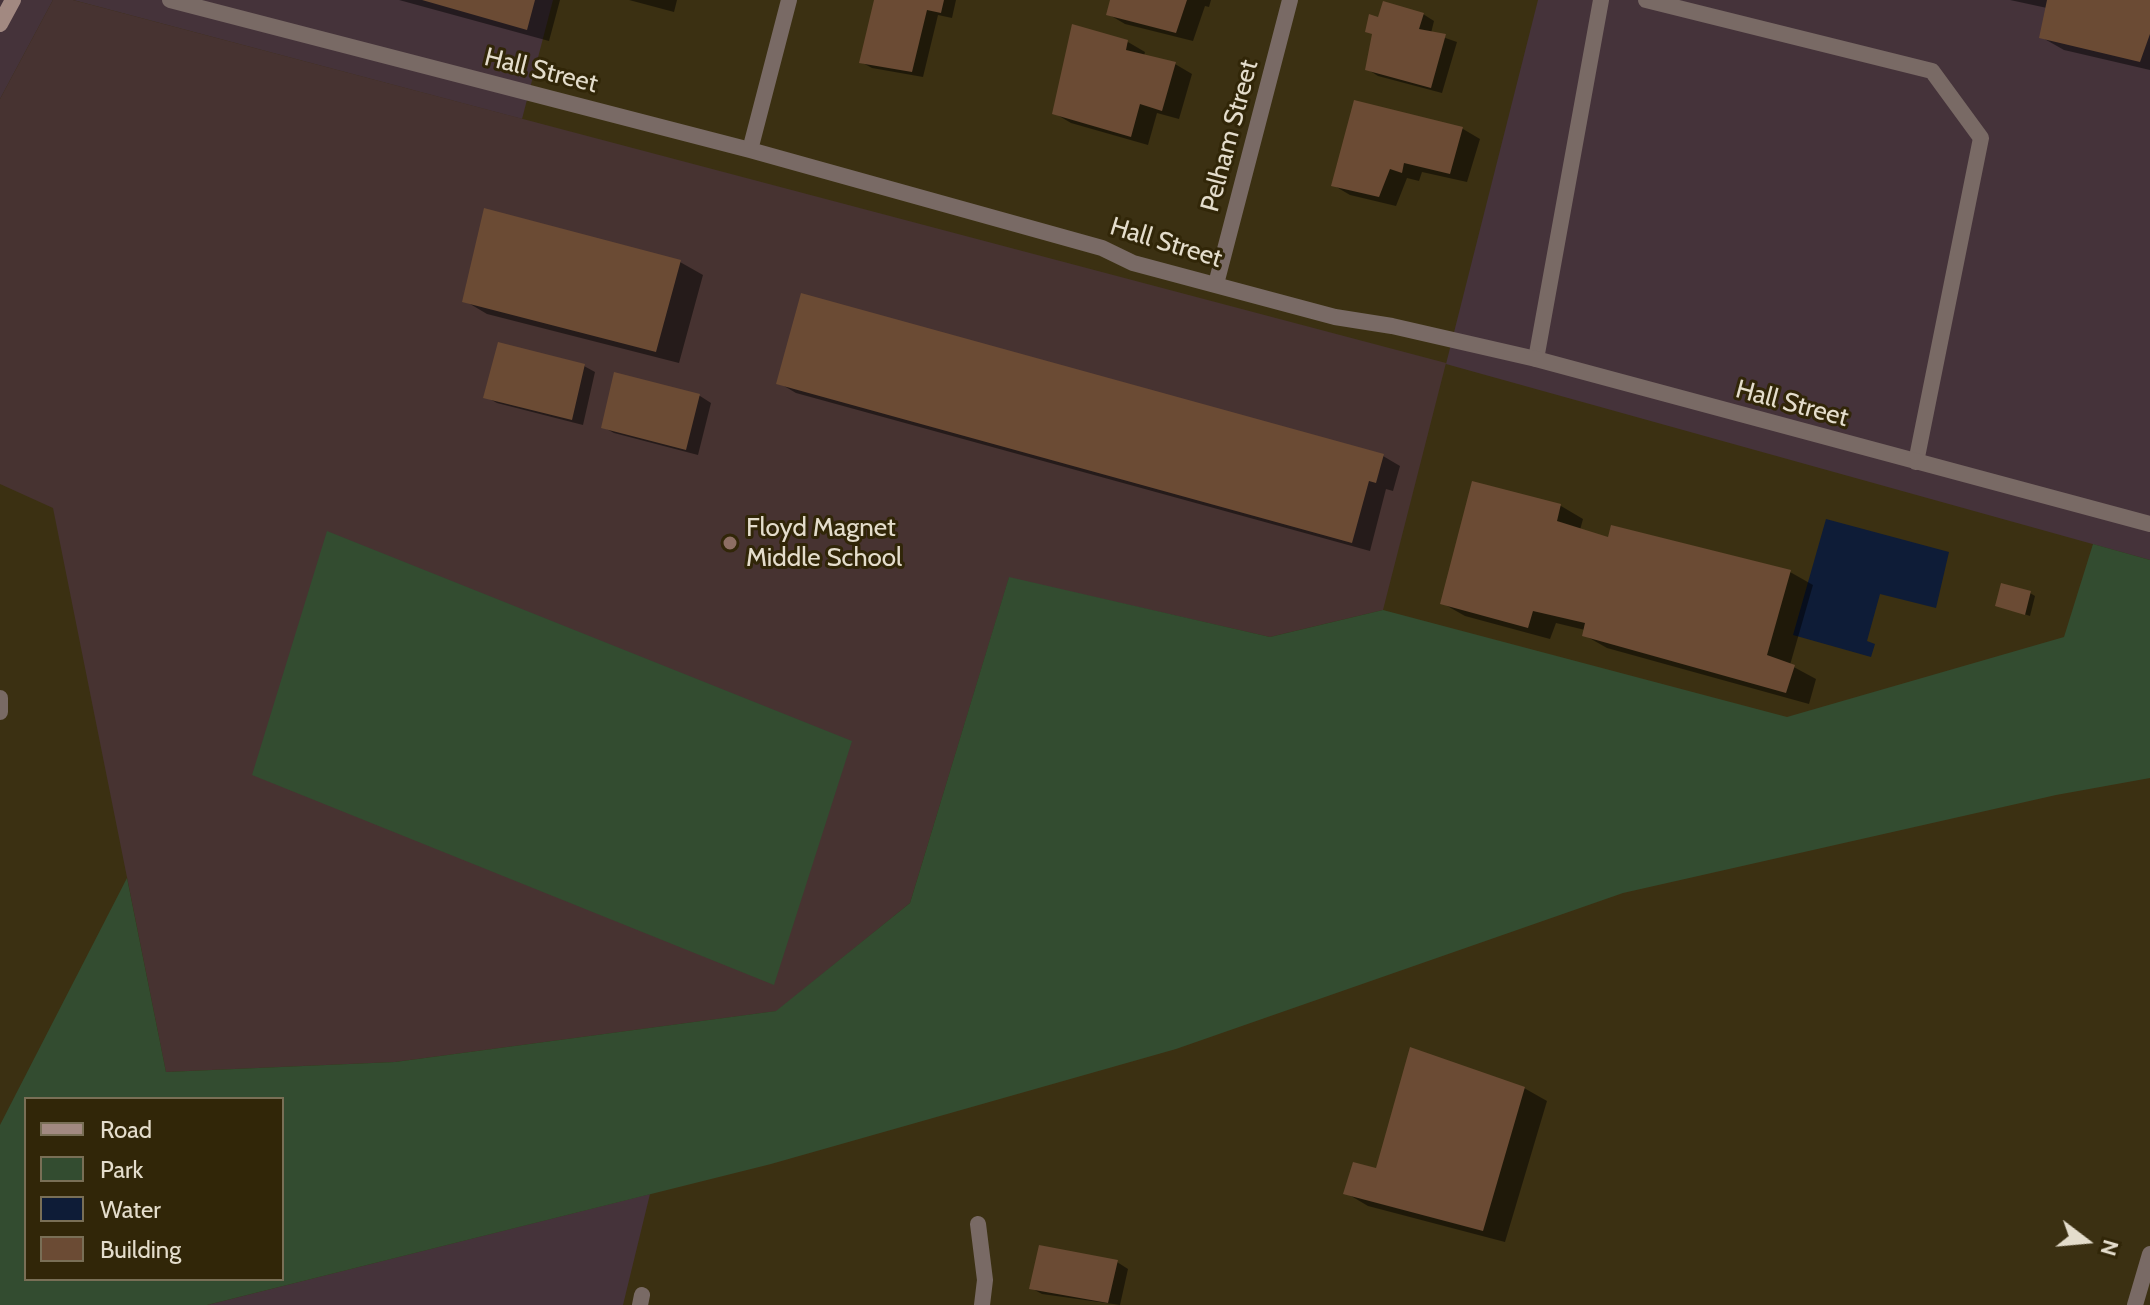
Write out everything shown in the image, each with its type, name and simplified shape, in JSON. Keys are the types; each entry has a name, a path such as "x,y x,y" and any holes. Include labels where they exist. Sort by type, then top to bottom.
{"street":[{"path":"0,24 13,0"},
{"name":"Hall Street","path":"170,0 750,150 1102,248 1133,263 1335,317 1392,326 1536,359 2150,524"},
{"path":"750,150 789,0"},
{"name":"Pelham Street","path":"1216,284 1290,0"},
{"path":"1536,359 1601,0"},
{"path":"1646,0 1932,71 1981,138 1916,462"},
{"path":"0,698 0,712"},
{"path":"978,1224 985,1280 982,1305"},
{"path":"2135,1305 2150,1254"}],"shaded area":[{"path":"0,0 53,0 0,99"},
{"name":"Floyd Magnet Middle School","path":"53,0 73,0 1446,363 1383,610 1270,637 1009,578 910,903 777,1011 395,1062 166,1072 53,508 0,484 0,99"},
{"path":"73,0 553,0 522,119"},
{"path":"1538,0 2150,0 2150,560 1446,364"},
{"path":"650,1194 623,1305 207,1305"}],"green space":[{"path":"327,531 852,741 774,985 252,775"},
{"path":"2093,544 2150,560 2150,778 2056,795 1623,893 1176,1049 771,1164 207,1305 0,1305 0,1125 127,878 166,1072 395,1062 776,1011 910,903 1009,577 1270,637 1383,610 1787,717 2064,637"}],"water":[{"path":"1826,519 1949,552 1936,608 1880,594 1867,641 1875,644 1871,657 1793,635"}],"building":[{"path":"422,0 535,0 527,30"},
{"path":"874,0 944,0 941,13 927,10 912,72 859,63"},
{"path":"1110,0 1187,0 1176,33 1106,15"},
{"path":"2047,0 2150,0 2150,34 2140,62 2039,38"},
{"path":"1383,1 1424,13 1419,29 1446,34 1431,88 1365,70 1372,34 1365,32 1369,14 1378,17"},
{"path":"1072,24 1128,40 1126,50 1176,62 1162,111 1140,104 1131,137 1052,114"},
{"path":"1354,100 1463,127 1450,174 1404,163 1402,173 1390,169 1379,197 1331,186"},
{"path":"484,208 681,260 656,352 462,302"},
{"path":"801,293 1384,454 1376,483 1369,481 1352,543 776,384"},
{"path":"498,342 585,364 572,420 483,398"},
{"path":"614,372 700,394 686,450 601,428"},
{"path":"1472,481 1561,504 1557,521 1608,537 1611,525 1791,570 1767,655 1795,665 1786,693 1582,636 1585,623 1533,611 1528,628 1440,604"},
{"path":"2001,583 2031,591 2025,615 1995,606"},
{"path":"1410,1047 1525,1087 1483,1231 1343,1194 1353,1162 1376,1168"},
{"path":"1039,1245 1118,1260 1108,1303 1029,1289"}],"place":[{"name":"Floyd Magnet Middle School","path":"730,543"}]}
